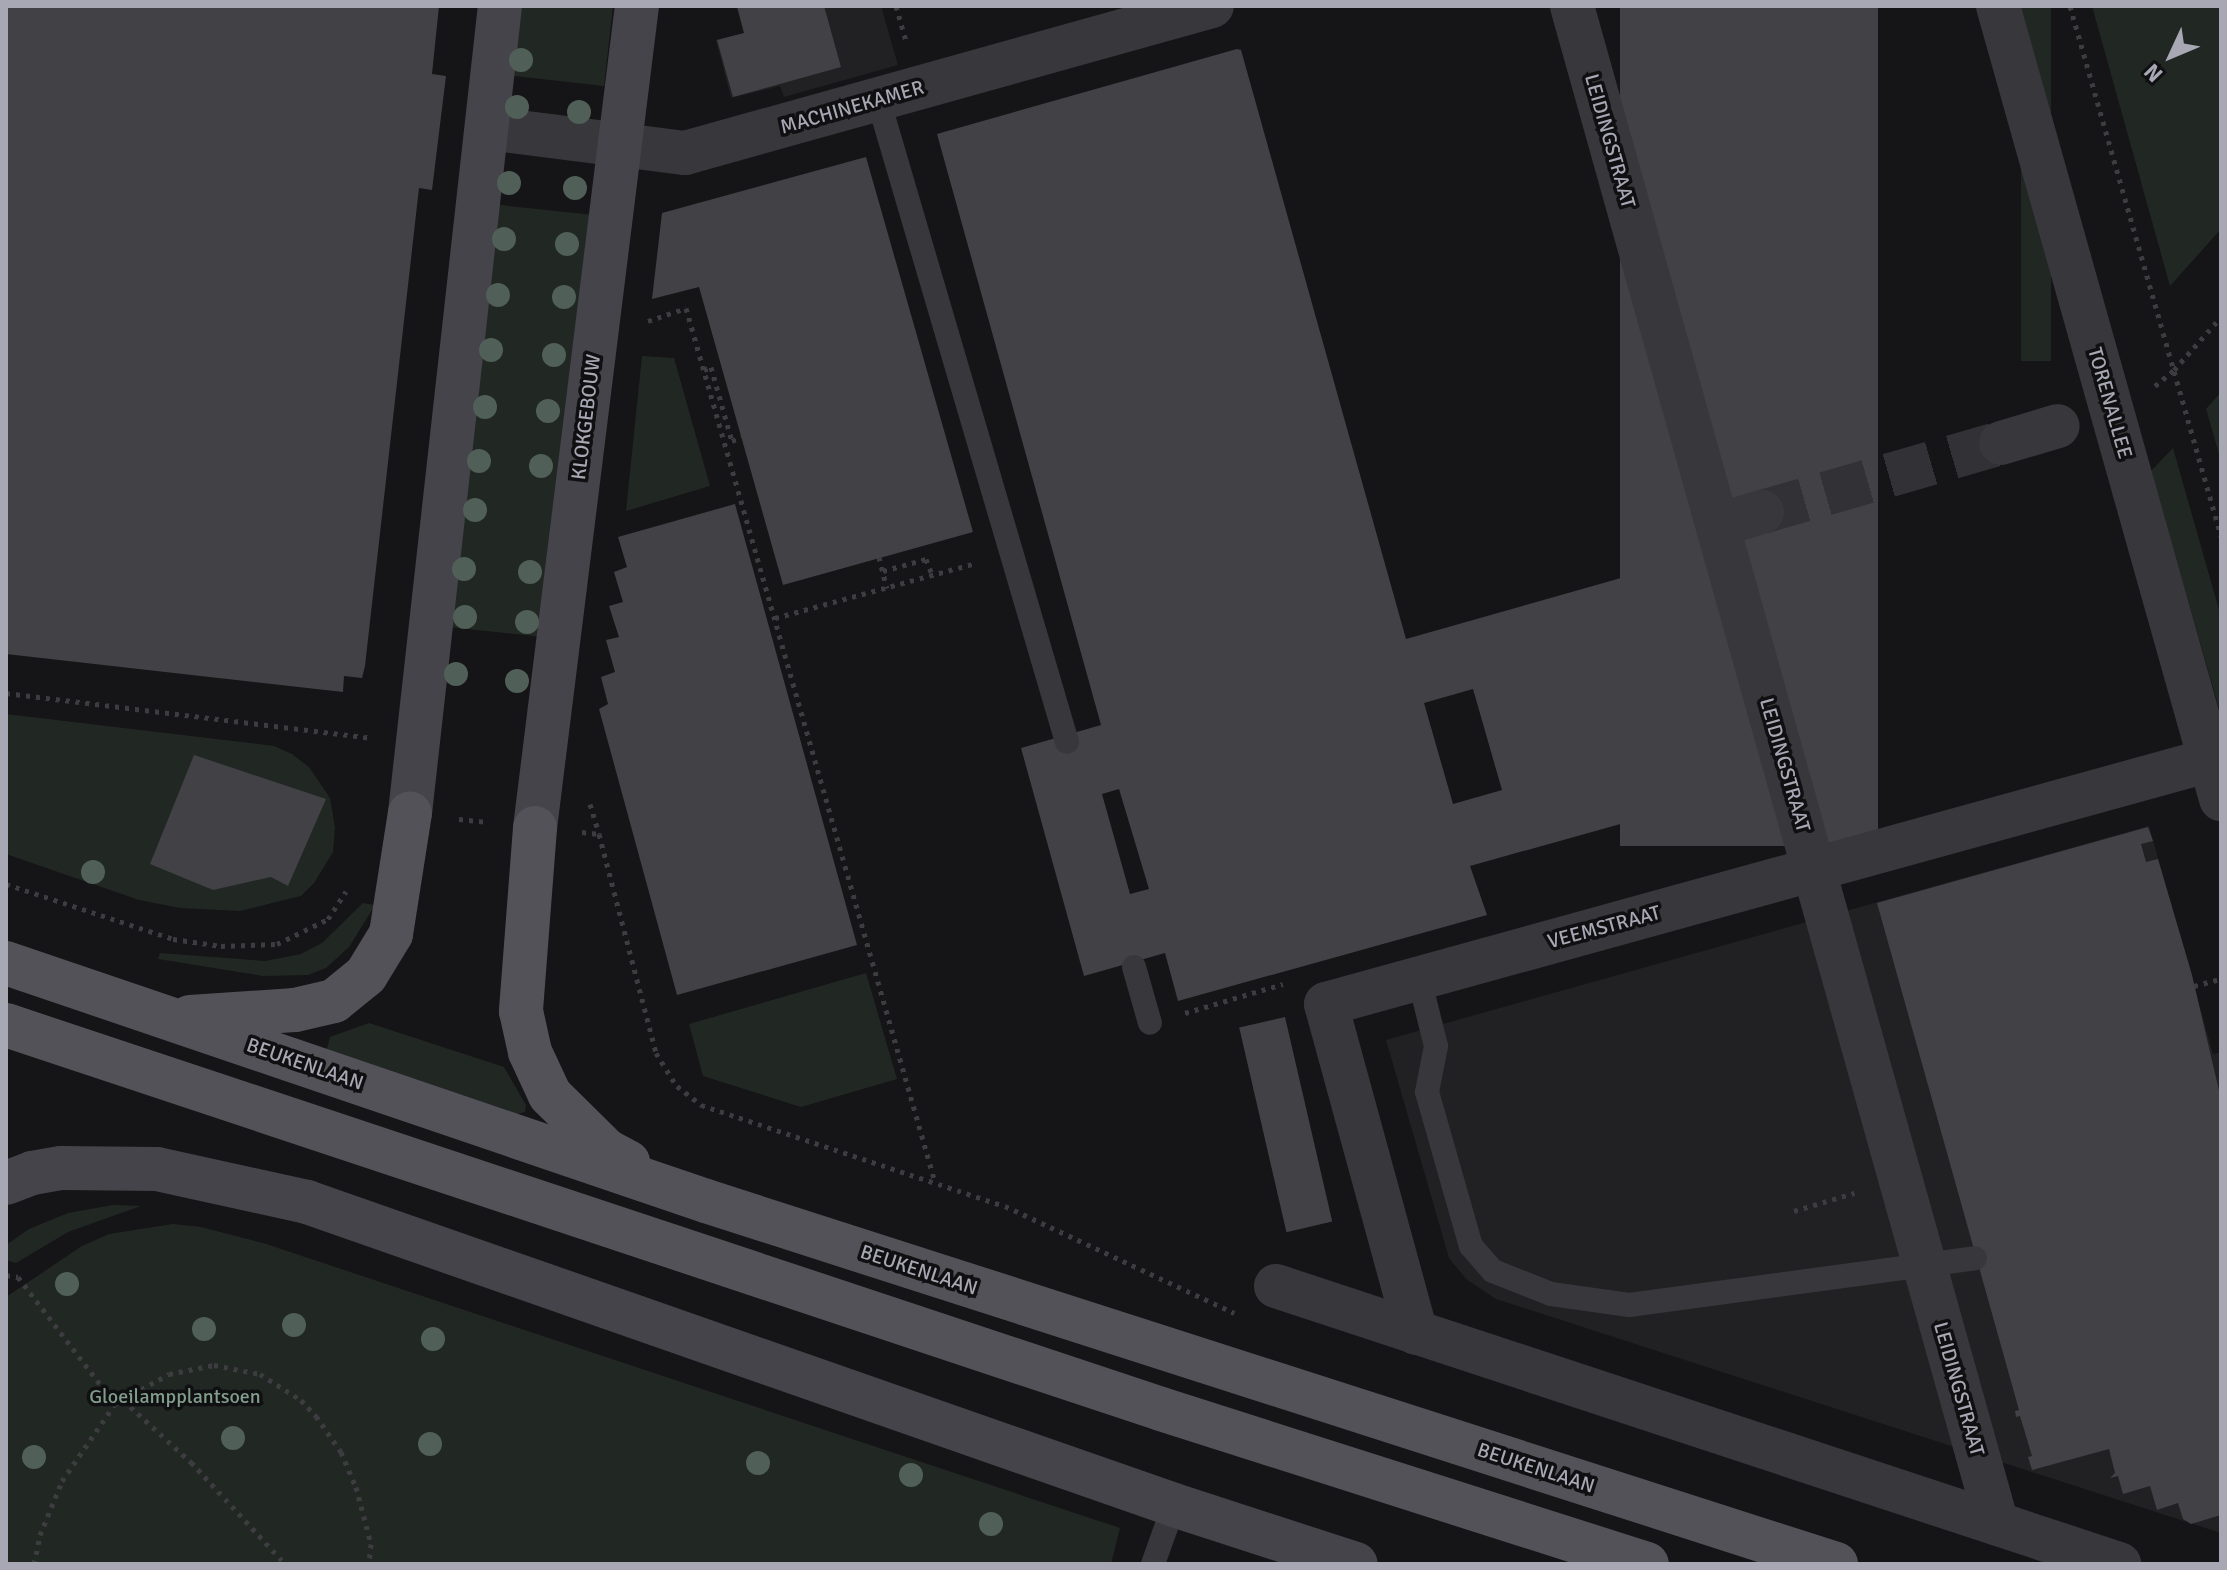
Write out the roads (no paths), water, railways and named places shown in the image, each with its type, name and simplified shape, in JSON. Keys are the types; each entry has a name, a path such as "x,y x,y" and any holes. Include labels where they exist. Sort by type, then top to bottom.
{"main road":[{"path":"169,1018 295,1010 334,1001 366,975 391,934 410,813"},
{"path":"535,828 521,1011 530,1052 550,1095 607,1151 706,1201"},
{"name":"BEUKENLAAN","path":"6,963 706,1201 1836,1564"},
{"path":"6,1025 1161,1409 1647,1564"}],"street":[{"path":"410,813 500,6"},
{"name":"KLOKGEBOUW","path":"535,828 637,6"},
{"name":"MACHINEKAMER","path":"487,128 685,153 1212,6"},
{"name":"LEIDINGSTRAAT","path":"1572,6 1997,1524"},
{"name":"TORENALLEE","path":"1998,6 2216,780"},
{"path":"2001,443 2058,426"},
{"path":"1718,525 1762,512"},
{"name":"VEEMSTRAAT","path":"1416,1333 1326,1004 1815,869 2216,780"},
{"path":"6,1183 32,1173 61,1168 157,1169 307,1202 1174,1505 1356,1564"},
{"path":"1276,1286 2119,1564"}],"lane":[{"path":"878,99 1067,742"},
{"path":"1134,967 1150,1023"},
{"path":"1419,978 1436,1046 1427,1092 1471,1246 1493,1271 1551,1294 1629,1305 1975,1258"},
{"path":"1153,1564 1174,1505"}],"tunnel":[{"path":"1762,512 2001,443"}],"park label":[{"name":"Gloeilampplantsoen","path":"175,1396"}]}
